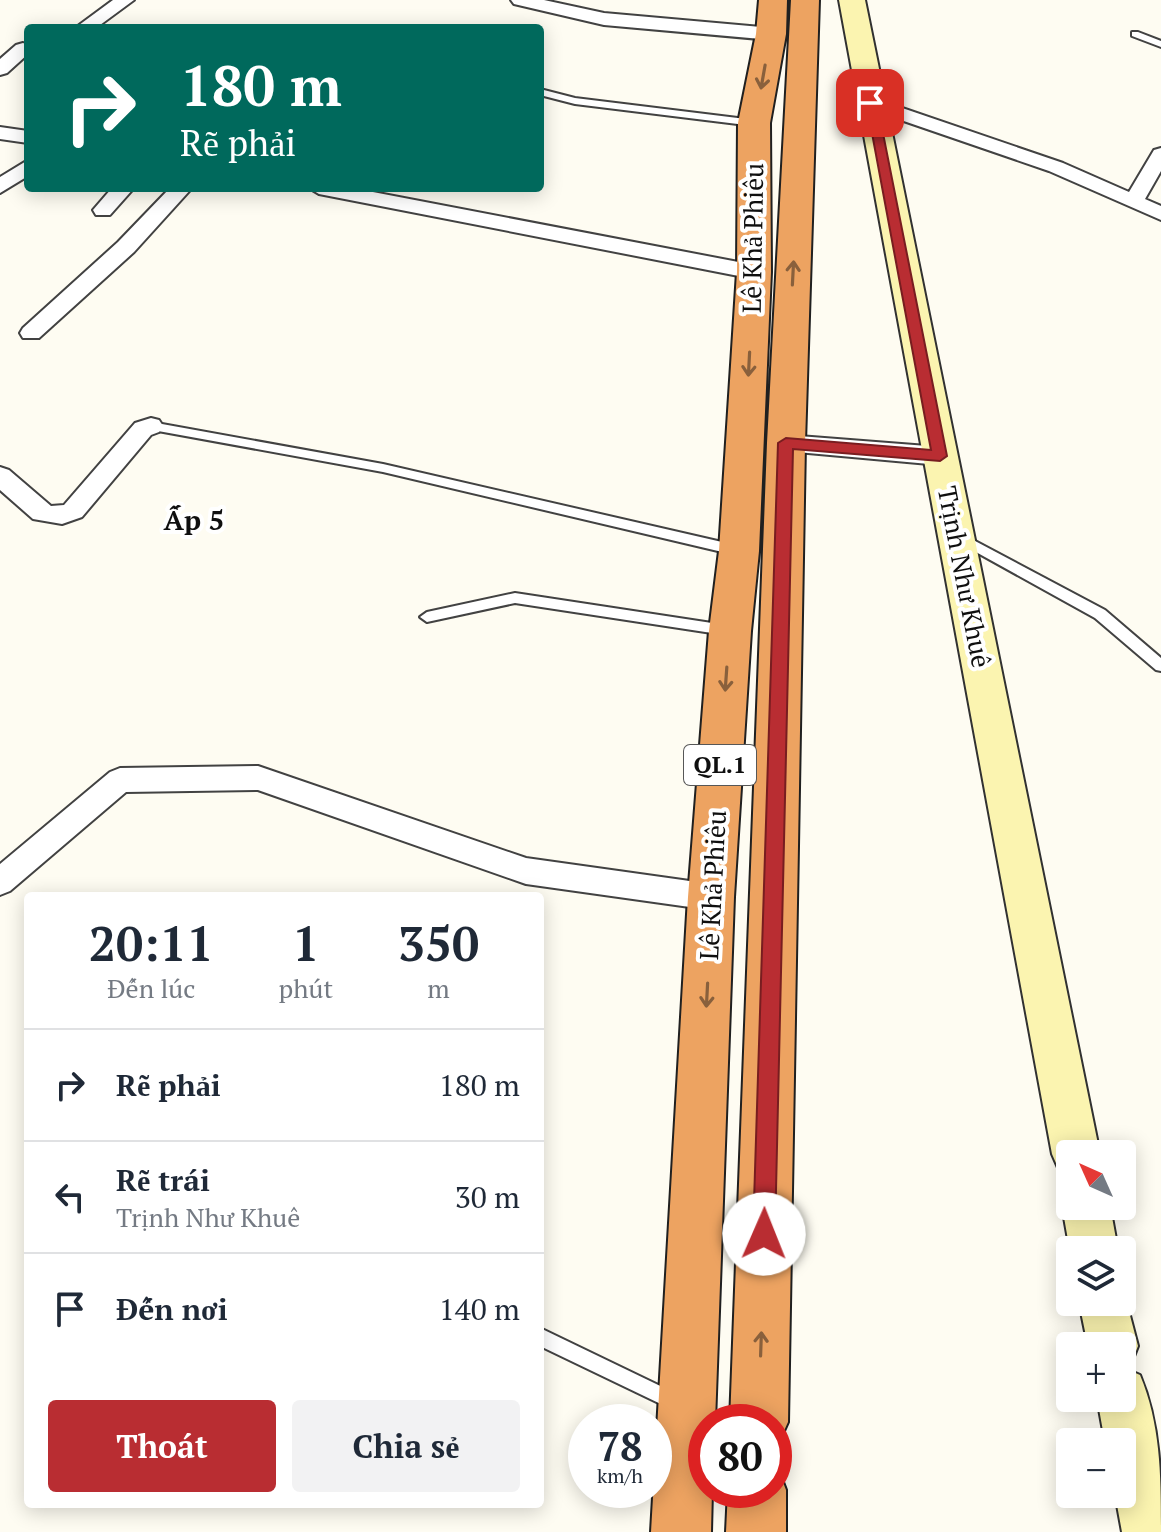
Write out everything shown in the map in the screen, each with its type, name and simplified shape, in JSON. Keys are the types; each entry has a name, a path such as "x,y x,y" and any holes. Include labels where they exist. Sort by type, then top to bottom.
{"highway":[{"name":"Lê Khả Phiêu","path":"759,1404 786,443 805,0"},
{"name":"Lê Khả Phiêu","path":"688,1404 711,897 730,631 739,551 754,272 754,123 772,17"},
{"name":"Lê Khả Phiêu","path":"681,1532 688,1408"},
{"path":"756,1532 757,1508"}],"street":[{"path":"90,24 125,0"},
{"path":"520,0 604,19 772,17"},
{"name":"Trịnh Như Khuê","path":"852,0 1073,1140"},
{"path":"0,69 23,49"},
{"path":"870,103 1056,167 1161,214"},
{"path":"0,133 24,136"},
{"path":"1133,202 1161,154"},
{"path":"0,187 24,169"},
{"path":"103,210 120,192"},
{"path":"31,333 126,247 178,192"},
{"path":"340,192 754,272"},
{"path":"0,476 44,516 59,518 73,511 143,429 151,426"},
{"path":"786,443 940,456"},
{"path":"0,882 120,780 258,778 526,871 711,897"},
{"path":"1126,1412 1149,1532"}],"lane":[{"path":"1135,34 1161,44"},
{"path":"544,93 575,101 754,123"},
{"path":"151,426 383,468 739,551"},
{"path":"956,536 1100,614 1161,666"},
{"path":"427,617 515,598 730,631"},
{"path":"544,1339 688,1408"}],"district":[{"name":"Ấp 5","path":"194,520"}],"route":[{"path":"764,1234 786,443 940,456 870,103"}]}
